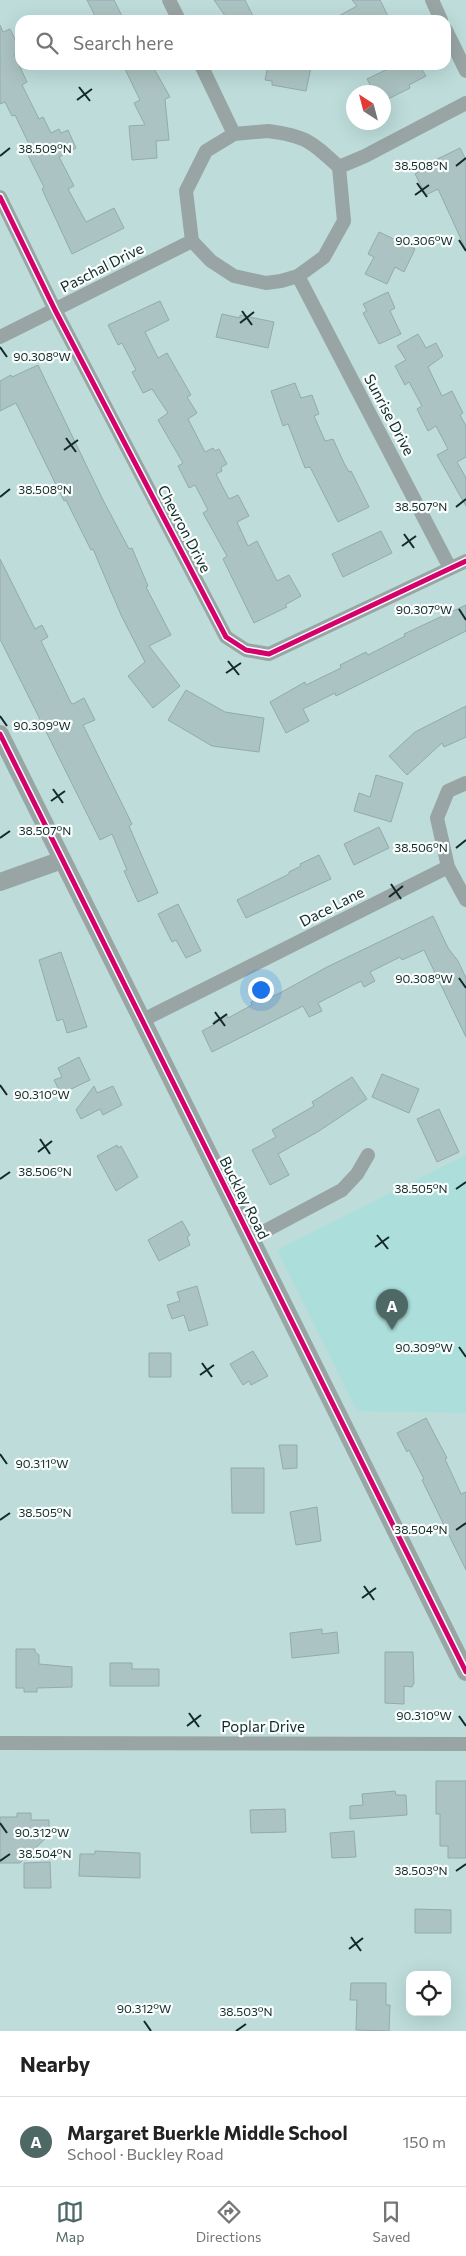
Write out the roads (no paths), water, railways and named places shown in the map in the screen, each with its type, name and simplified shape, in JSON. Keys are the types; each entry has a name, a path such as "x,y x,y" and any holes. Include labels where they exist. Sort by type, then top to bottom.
{"street":[{"path":"169,0 176,15"},
{"path":"432,0 439,15"},
{"path":"451,40 466,71"},
{"path":"202,70 234,134"},
{"path":"338,167 365,156 466,104"},
{"path":"268,130 296,135 315,145 338,167 344,221 324,257 298,276 266,283 234,276 211,261 192,241 186,191 206,152 234,134 268,130"},
{"name":"Chevron Drive","path":"0,197 55,310 226,637 246,650 269,654 466,561"},
{"name":"Paschal Drive","path":"0,337 192,241"},
{"name":"Sunrise Drive","path":"298,276 450,568"},
{"name":"Buckley Road","path":"0,734 466,1672"},
{"path":"466,783 448,791 437,818 448,867 466,900"},
{"path":"0,882 62,860"},
{"name":"Dace Lane","path":"142,1021 448,867"},
{"path":"250,1239 342,1190 357,1174 368,1156"},
{"name":"Poplar Drive","path":"0,1743 466,1744"}],"place":[{"name":"Margaret Buerkle Middle School","path":"392,1330"}]}
